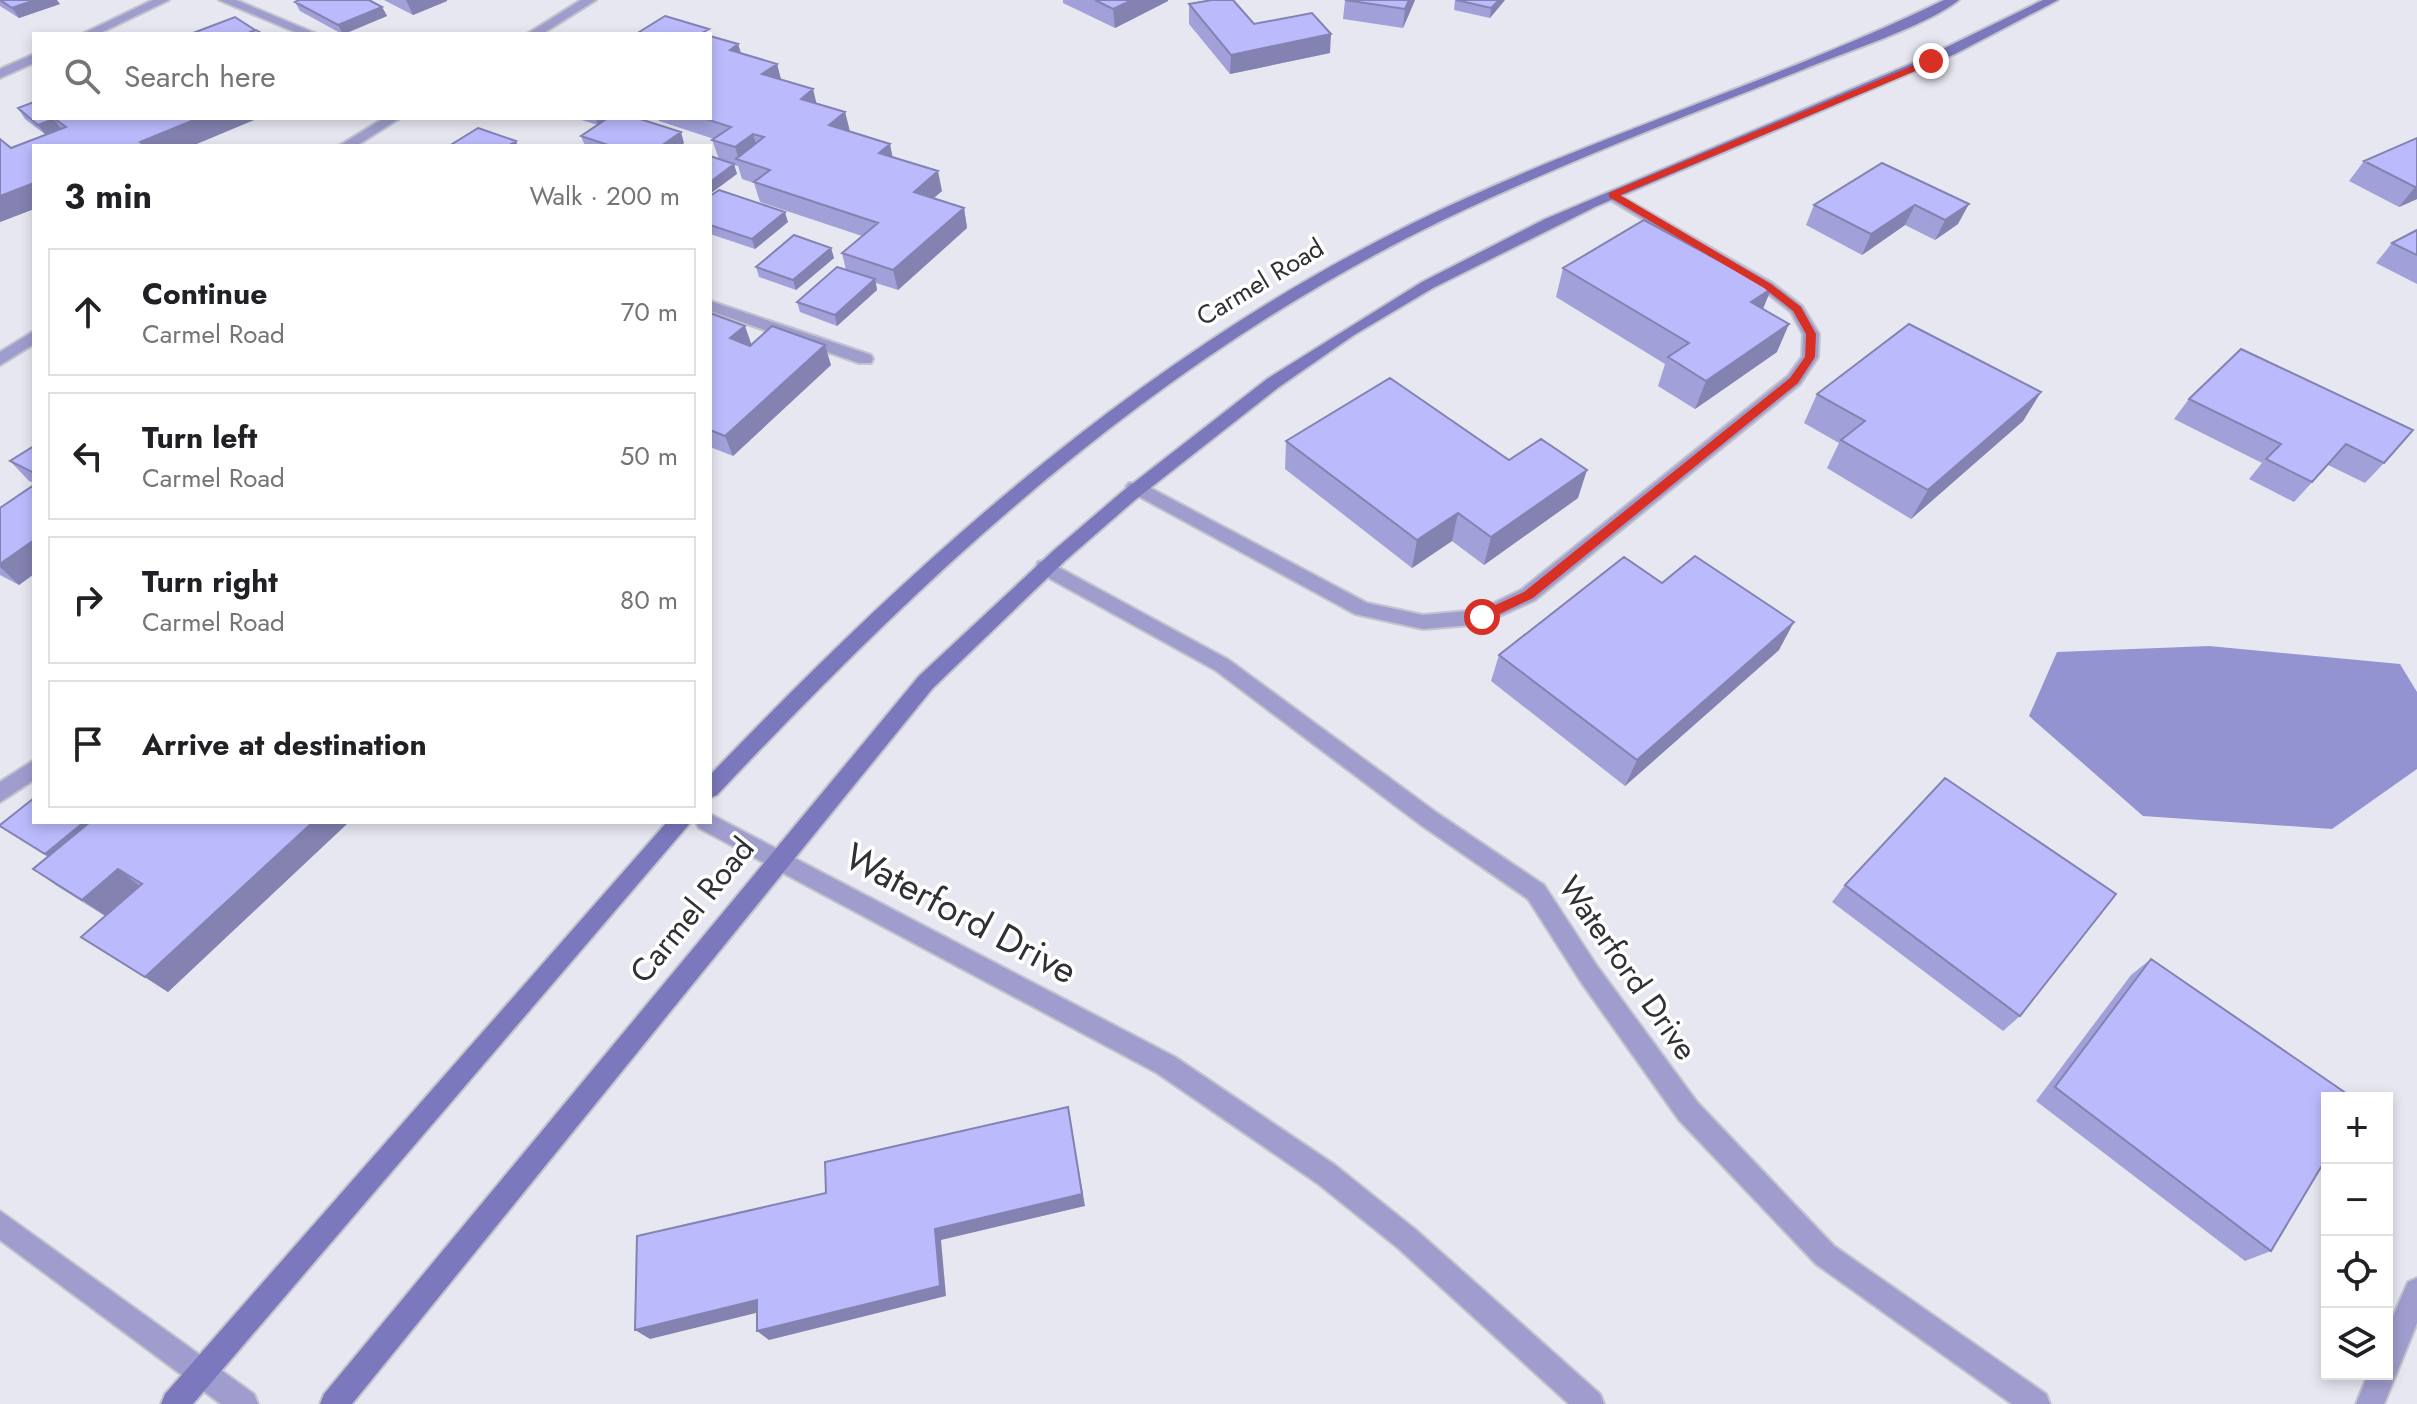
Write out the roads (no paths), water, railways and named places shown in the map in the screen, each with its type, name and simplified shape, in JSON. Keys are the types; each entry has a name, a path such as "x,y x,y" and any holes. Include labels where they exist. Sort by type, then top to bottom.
{"main road":[{"name":"Carmel Road","path":"712,787 827,664 915,579 1019,487 1118,410 1222,338 1412,229 1522,178 1882,33 1953,0"},
{"name":"Carmel Road","path":"334,1404 777,859 926,682 1045,567 1135,487 1228,414 1315,352 1415,292 1508,242 1931,61 2014,22 2052,0"},
{"name":"Carmel Road","path":"175,1404 678,824"}],"street":[{"path":"92,32 163,0"},
{"path":"225,0 306,32"},
{"path":"536,32 590,0"},
{"path":"0,74 32,59"},
{"path":"349,144 390,120"},
{"path":"1135,487 1362,609 1423,622 1482,617 1528,595 1794,380 1810,357 1811,334 1797,309 1767,286 1612,195"},
{"path":"712,307 865,359"},
{"path":"0,360 32,337"},
{"name":"Waterford Drive","path":"1045,567 1222,665 1429,819 1536,892 1589,974 1688,1111 1825,1255 2036,1404"},
{"path":"0,793 32,770"},
{"name":"Waterford Drive","path":"711,824 1166,1065 1326,1174 1407,1239 1590,1404"},
{"path":"0,1224 244,1404"},
{"path":"2393,1348 2417,1291"},
{"path":"2370,1404 2380,1380"}],"water":[{"path":"2209,646 2400,664 2417,692 2417,769 2332,829 2143,816 2029,716 2057,652"}]}
